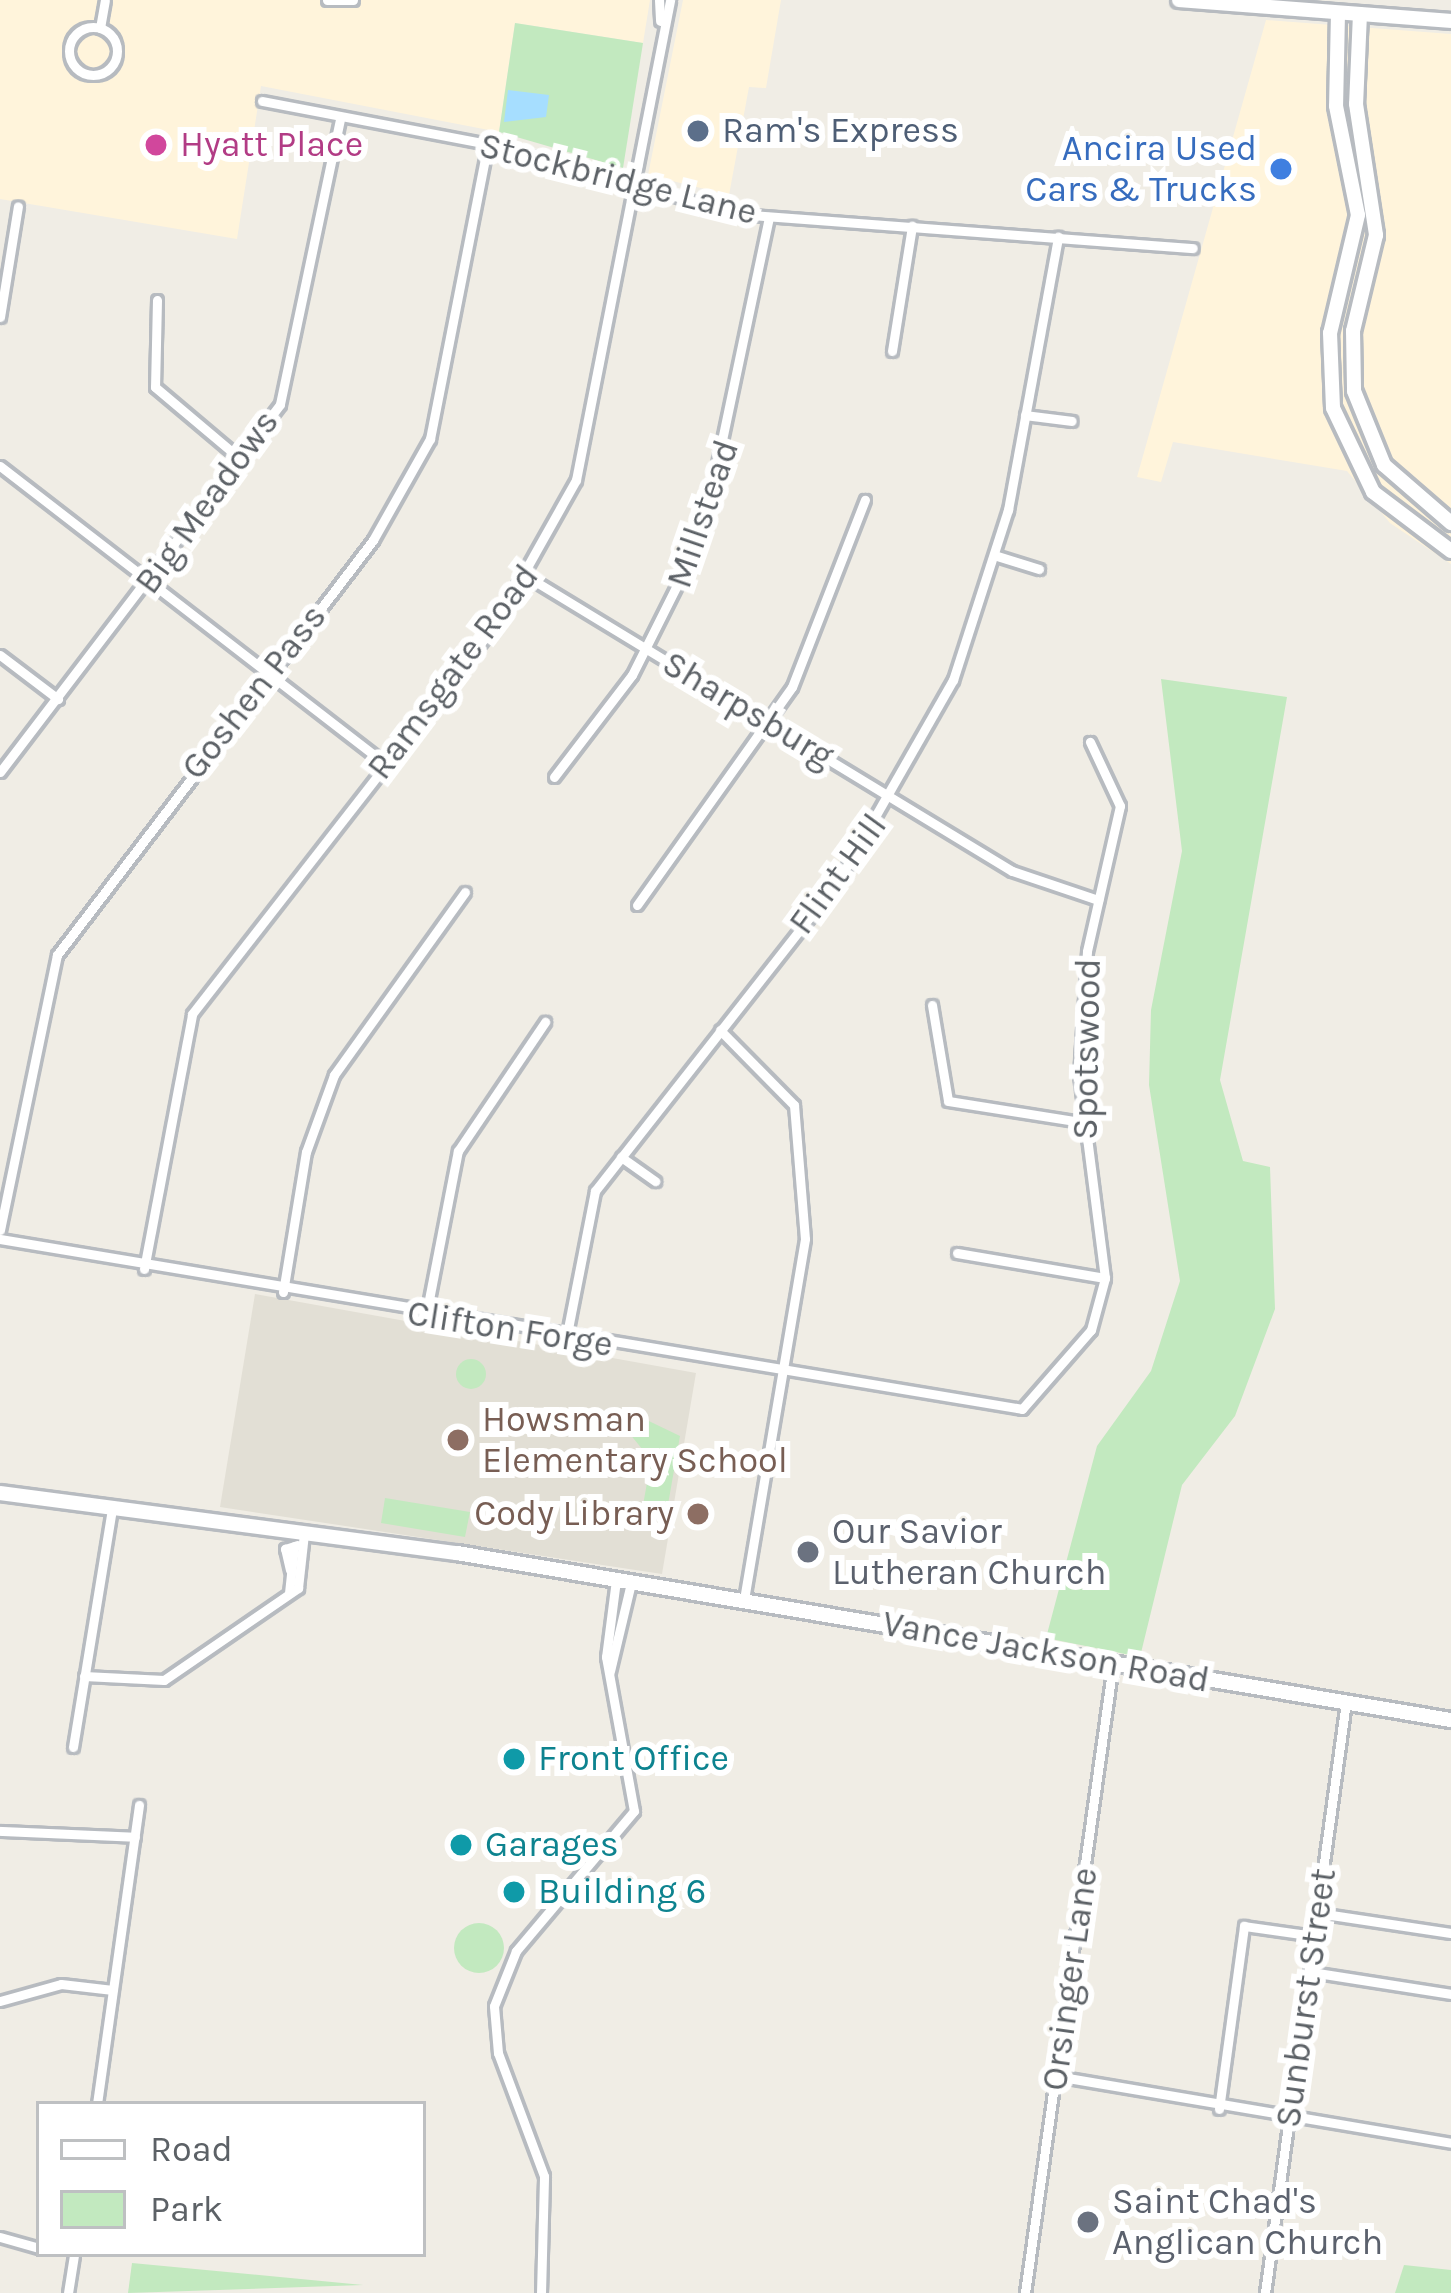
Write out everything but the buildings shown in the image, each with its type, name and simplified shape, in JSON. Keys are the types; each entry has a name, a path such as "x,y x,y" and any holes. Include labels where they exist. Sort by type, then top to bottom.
{"main road":[{"path":"1179,0 1451,21"},
{"path":"1338,13 1336,106 1358,215 1330,333 1333,407 1360,473 1406,523 1451,550"},
{"path":"1360,14 1356,104 1376,235 1351,371 1373,448 1423,505 1451,523"},
{"name":"Vance Jackson Road","path":"0,1492 300,1541 624,1581 1451,1720"}],"street":[{"path":"100,28 69,45 86,75 116,58 100,28 105,0"},
{"path":"327,0 352,3"},
{"name":"Ramsgate Road","path":"659,0 661,26"},
{"name":"Ramsgate Road","path":"144,1269 192,1014 528,577 593,426 661,26 670,0"},
{"name":"Stockbridge Lane","path":"262,101 488,144 769,217 1193,248"},
{"name":"Big Meadows","path":"0,772 243,461 295,366 340,119"},
{"name":"Goshen Pass","path":"0,1234 57,955 391,514 430,439 488,144"},
{"path":"0,316 18,206"},
{"name":"Millstead","path":"554,777 647,650 720,482 769,217"},
{"path":"892,351 913,226"},
{"name":"Flint Hill","path":"566,1339 589,1211 621,1157 892,797 953,680 997,556 1058,237"},
{"path":"157,300 155,387 243,461"},
{"path":"1025,415 1072,422"},
{"path":"0,466 385,764"},
{"path":"638,905 771,724 814,643 865,500"},
{"path":"1406,523 1423,505"},
{"path":"997,556 1039,569"},
{"name":"Sharpsburg","path":"528,577 1034,882 1098,900"},
{"path":"0,655 58,699"},
{"name":"Spotswood","path":"1022,1409 1090,1330 1105,1278 1080,1122 1098,900 1120,806 1090,742"},
{"path":"283,1292 306,1152 334,1075 465,892"},
{"path":"932,1005 948,1101 1080,1122"},
{"path":"426,1315 458,1151 545,1022"},
{"path":"720,1030 779,1078 800,1125 805,1239 743,1601"},
{"path":"621,1157 655,1180"},
{"name":"Clifton Forge","path":"0,1234 144,1269 784,1375 1022,1409"},
{"path":"957,1253 1105,1278"},
{"path":"73,1747 112,1508"},
{"path":"84,1676 164,1680 289,1594 306,1564 300,1541"},
{"path":"289,1594 290,1570 300,1541"},
{"path":"541,2293 544,2176 498,2053 494,2006 516,1951 634,1811 610,1671 624,1581"},
{"name":"Orsinger Lane","path":"1025,2293 1113,1664"},
{"name":"Sunburst Street","path":"1264,2293 1346,1702"},
{"path":"97,2101 139,1805"},
{"path":"0,1831 50,1825 135,1837"},
{"path":"1318,1913 1451,1933"},
{"path":"1220,2109 1244,1926 1314,1936"},
{"path":"1311,1972 1451,1994"},
{"path":"0,2001 61,1984 113,1990"},
{"path":"1056,2076 1220,2109 1451,2143"},
{"path":"0,2237 36,2247"},
{"path":"68,2293 74,2257"}],"shaded area":[{"path":"0,0 650,0 643,43 515,23 499,132 261,86 237,239 0,199"},
{"path":"683,0 781,0 766,88 749,87 729,195 648,175"},
{"path":"1266,20 1451,34 1451,564 1390,523 1347,471 1173,442 1161,482 1137,477"},
{"name":"Howsman Elementary School","path":"255,1294 696,1373 662,1574 220,1507"}],"green space":[{"path":"515,23 643,43 623,168 499,132"},
{"path":"1161,679 1287,697 1220,1080 1243,1161 1270,1167 1275,1309 1235,1416 1182,1485 1140,1657 1046,1638 1097,1446 1151,1371 1180,1281 1149,1085 1151,1010 1182,851"},
{"path":"471,1359 482,1363 486,1374 482,1385 471,1389 460,1385 456,1374 460,1363"},
{"path":"628,1411 680,1436 666,1516 642,1511 651,1460 625,1428"},
{"path":"385,1498 470,1512 465,1537 381,1523"},
{"path":"479,1923 497,1930 504,1948 497,1966 479,1973 461,1966 454,1948 461,1930"},
{"path":"132,2263 363,2285 128,2293"},
{"path":"1404,2265 1451,2270 1451,2293 1395,2293"}],"water":[{"path":"508,90 549,95 546,117 504,122"}],"place":[{"name":"Ram's Express","path":"698,131"},
{"name":"Hyatt Place","path":"156,145"},
{"name":"Ancira Used Cars & Trucks","path":"1281,169"},
{"name":"Howsman Elementary School","path":"458,1440"},
{"name":"Cody Library","path":"698,1514"},
{"name":"Our Savior Lutheran Church","path":"808,1552"},
{"name":"Front Office","path":"514,1759"},
{"name":"Garages","path":"461,1845"},
{"name":"Building 6","path":"514,1892"},
{"name":"Saint Chad's Anglican Church","path":"1088,2222"}]}
